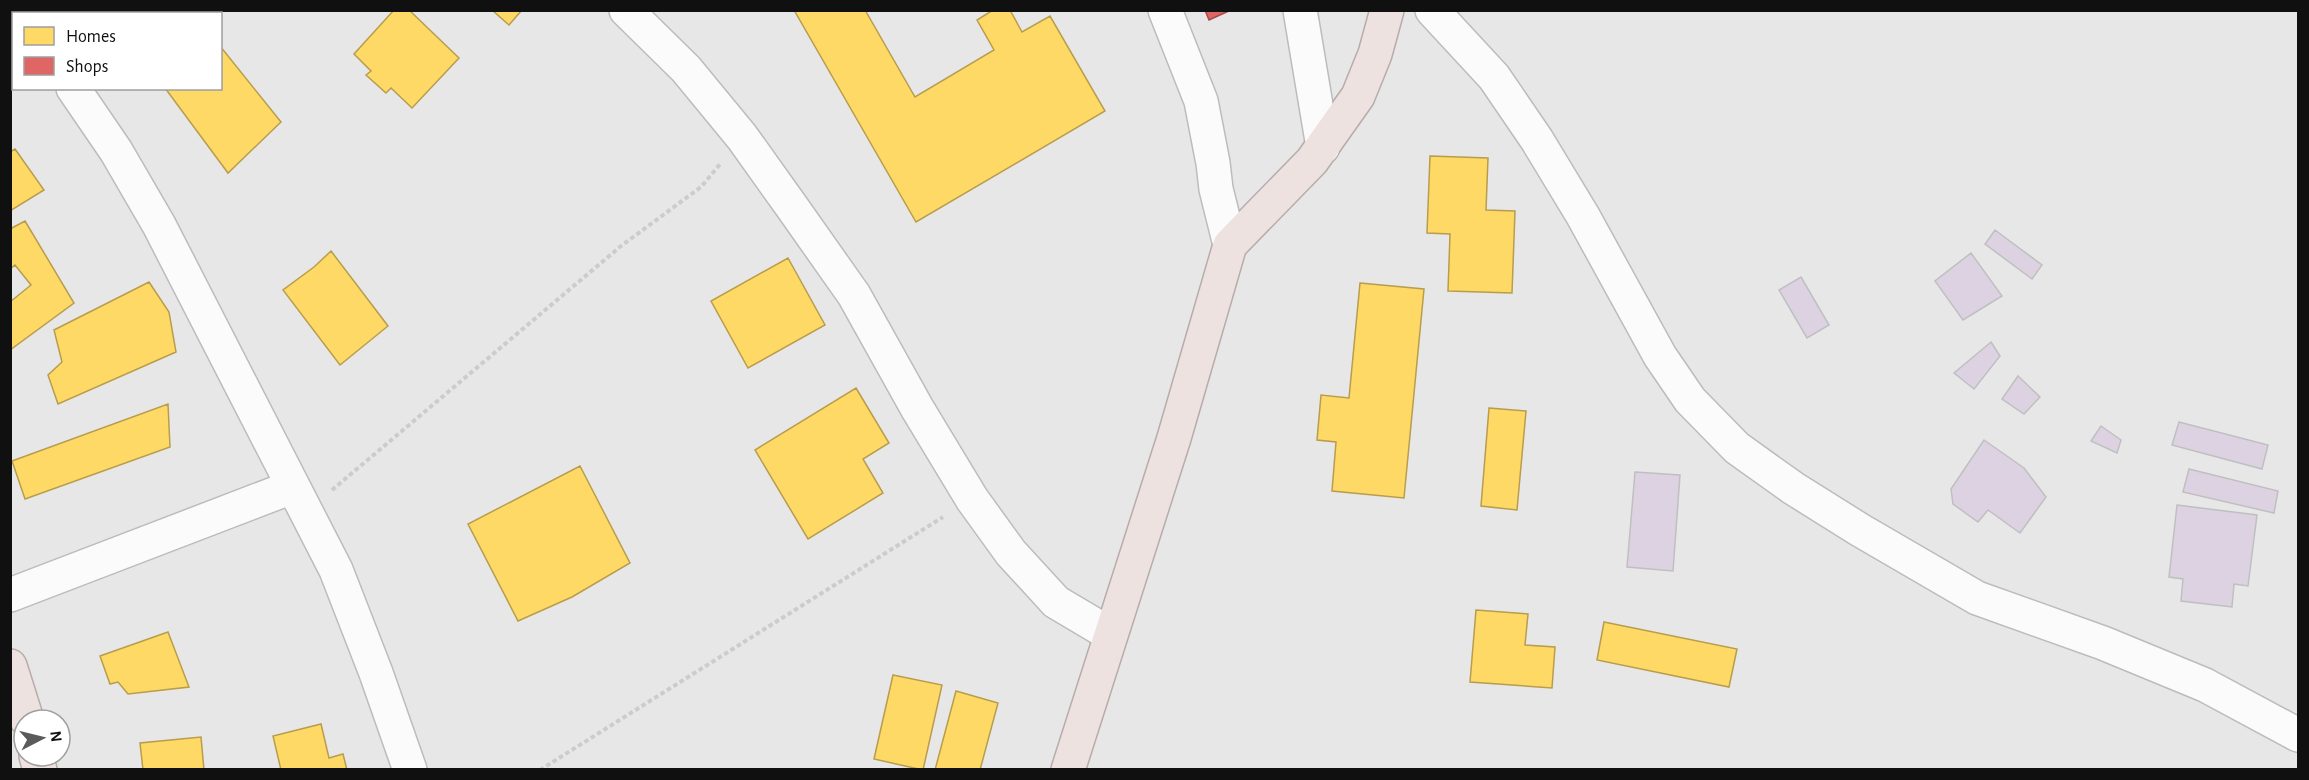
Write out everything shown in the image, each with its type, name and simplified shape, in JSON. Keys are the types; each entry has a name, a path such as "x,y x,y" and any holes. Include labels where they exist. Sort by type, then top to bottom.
{"highway":[{"path":"1068,770 1174,438 1230,245 1312,161 1358,96 1375,54 1387,10"},
{"path":"12,676 23,708"}],"street":[{"path":"626,10 686,69 742,137 854,296 917,408 972,499 1011,553 1056,602 1110,634"},
{"path":"1165,10 1184,53 1201,101 1216,189 1230,245"},
{"path":"1300,10 1323,147"},
{"path":"1432,10 1500,86 1537,140 1583,216 1660,356 1690,400 1737,448 1793,488 1860,530 1977,598 2103,643 2205,685 2298,735"},
{"path":"74,90 116,152 159,225 298,500 336,570 410,770"},
{"path":"10,595 298,500"}],"path":[{"path":"298,500 621,246 701,188"},
{"path":"540,770 972,499"}],"building: Homes":[{"path":"109,10 157,10 156,12 110,12"},
{"path":"394,10 409,10 459,58 412,108 391,88 386,93 366,75 371,71 354,54"},
{"path":"492,10 522,10 509,25"},
{"path":"794,10 865,10 915,97 994,50 977,20 993,10 1010,10 1022,32 1050,16 1105,111 916,222"},
{"path":"222,48 281,122 228,173 166,90 222,90"},
{"path":"15,149 44,190 10,211 10,152"},
{"path":"1430,156 1488,158 1486,210 1515,211 1512,293 1448,291 1450,234 1427,233"},
{"path":"25,221 74,303 10,350 10,302 31,285 15,265 10,269 10,229"},
{"path":"331,251 388,326 340,365 283,290"},
{"path":"788,258 825,325 748,368 711,301"},
{"path":"149,282 169,312 176,352 58,404 48,375 62,362 54,330"},
{"path":"1360,283 1424,289 1404,498 1332,491 1336,442 1317,440 1321,395 1349,398"},
{"path":"856,388 889,443 863,459 883,493 808,539 755,450"},
{"path":"168,404 170,447 25,499 12,461"},
{"path":"1489,408 1526,411 1517,510 1481,506"},
{"path":"580,466 630,563 572,597 518,621 468,524"},
{"path":"1476,610 1528,614 1525,645 1555,647 1552,688 1470,682"},
{"path":"1604,622 1737,649 1729,687 1597,660"},
{"path":"168,632 189,687 128,694 118,682 110,684 100,656"},
{"path":"893,675 942,685 923,770 874,759"},
{"path":"956,691 998,703 980,770 935,770"},
{"path":"321,724 329,758 343,754 347,770 281,770 273,736"},
{"path":"201,737 204,770 143,770 140,743"}],"building: Shops":[{"path":"1205,10 1231,10 1209,20"}],"building: Other":[{"path":"1995,230 2042,265 2032,279 1985,244"},
{"path":"1971,253 2002,296 1963,320 1935,281"},
{"path":"1801,277 1829,325 1807,338 1779,290"},
{"path":"1991,342 2000,356 1974,389 1954,373"},
{"path":"2018,376 2040,397 2024,414 2002,399"},
{"path":"2179,422 2268,445 2262,469 2172,445"},
{"path":"2101,426 2121,440 2117,453 2091,441"},
{"path":"1984,440 2024,468 2046,497 2020,533 1988,510 1978,522 1953,504 1951,489"},
{"path":"2189,469 2278,491 2274,513 2183,492"},
{"path":"1635,472 1680,475 1673,571 1627,567"},
{"path":"2177,505 2257,515 2248,586 2234,584 2232,607 2181,601 2183,579 2169,577"}]}
